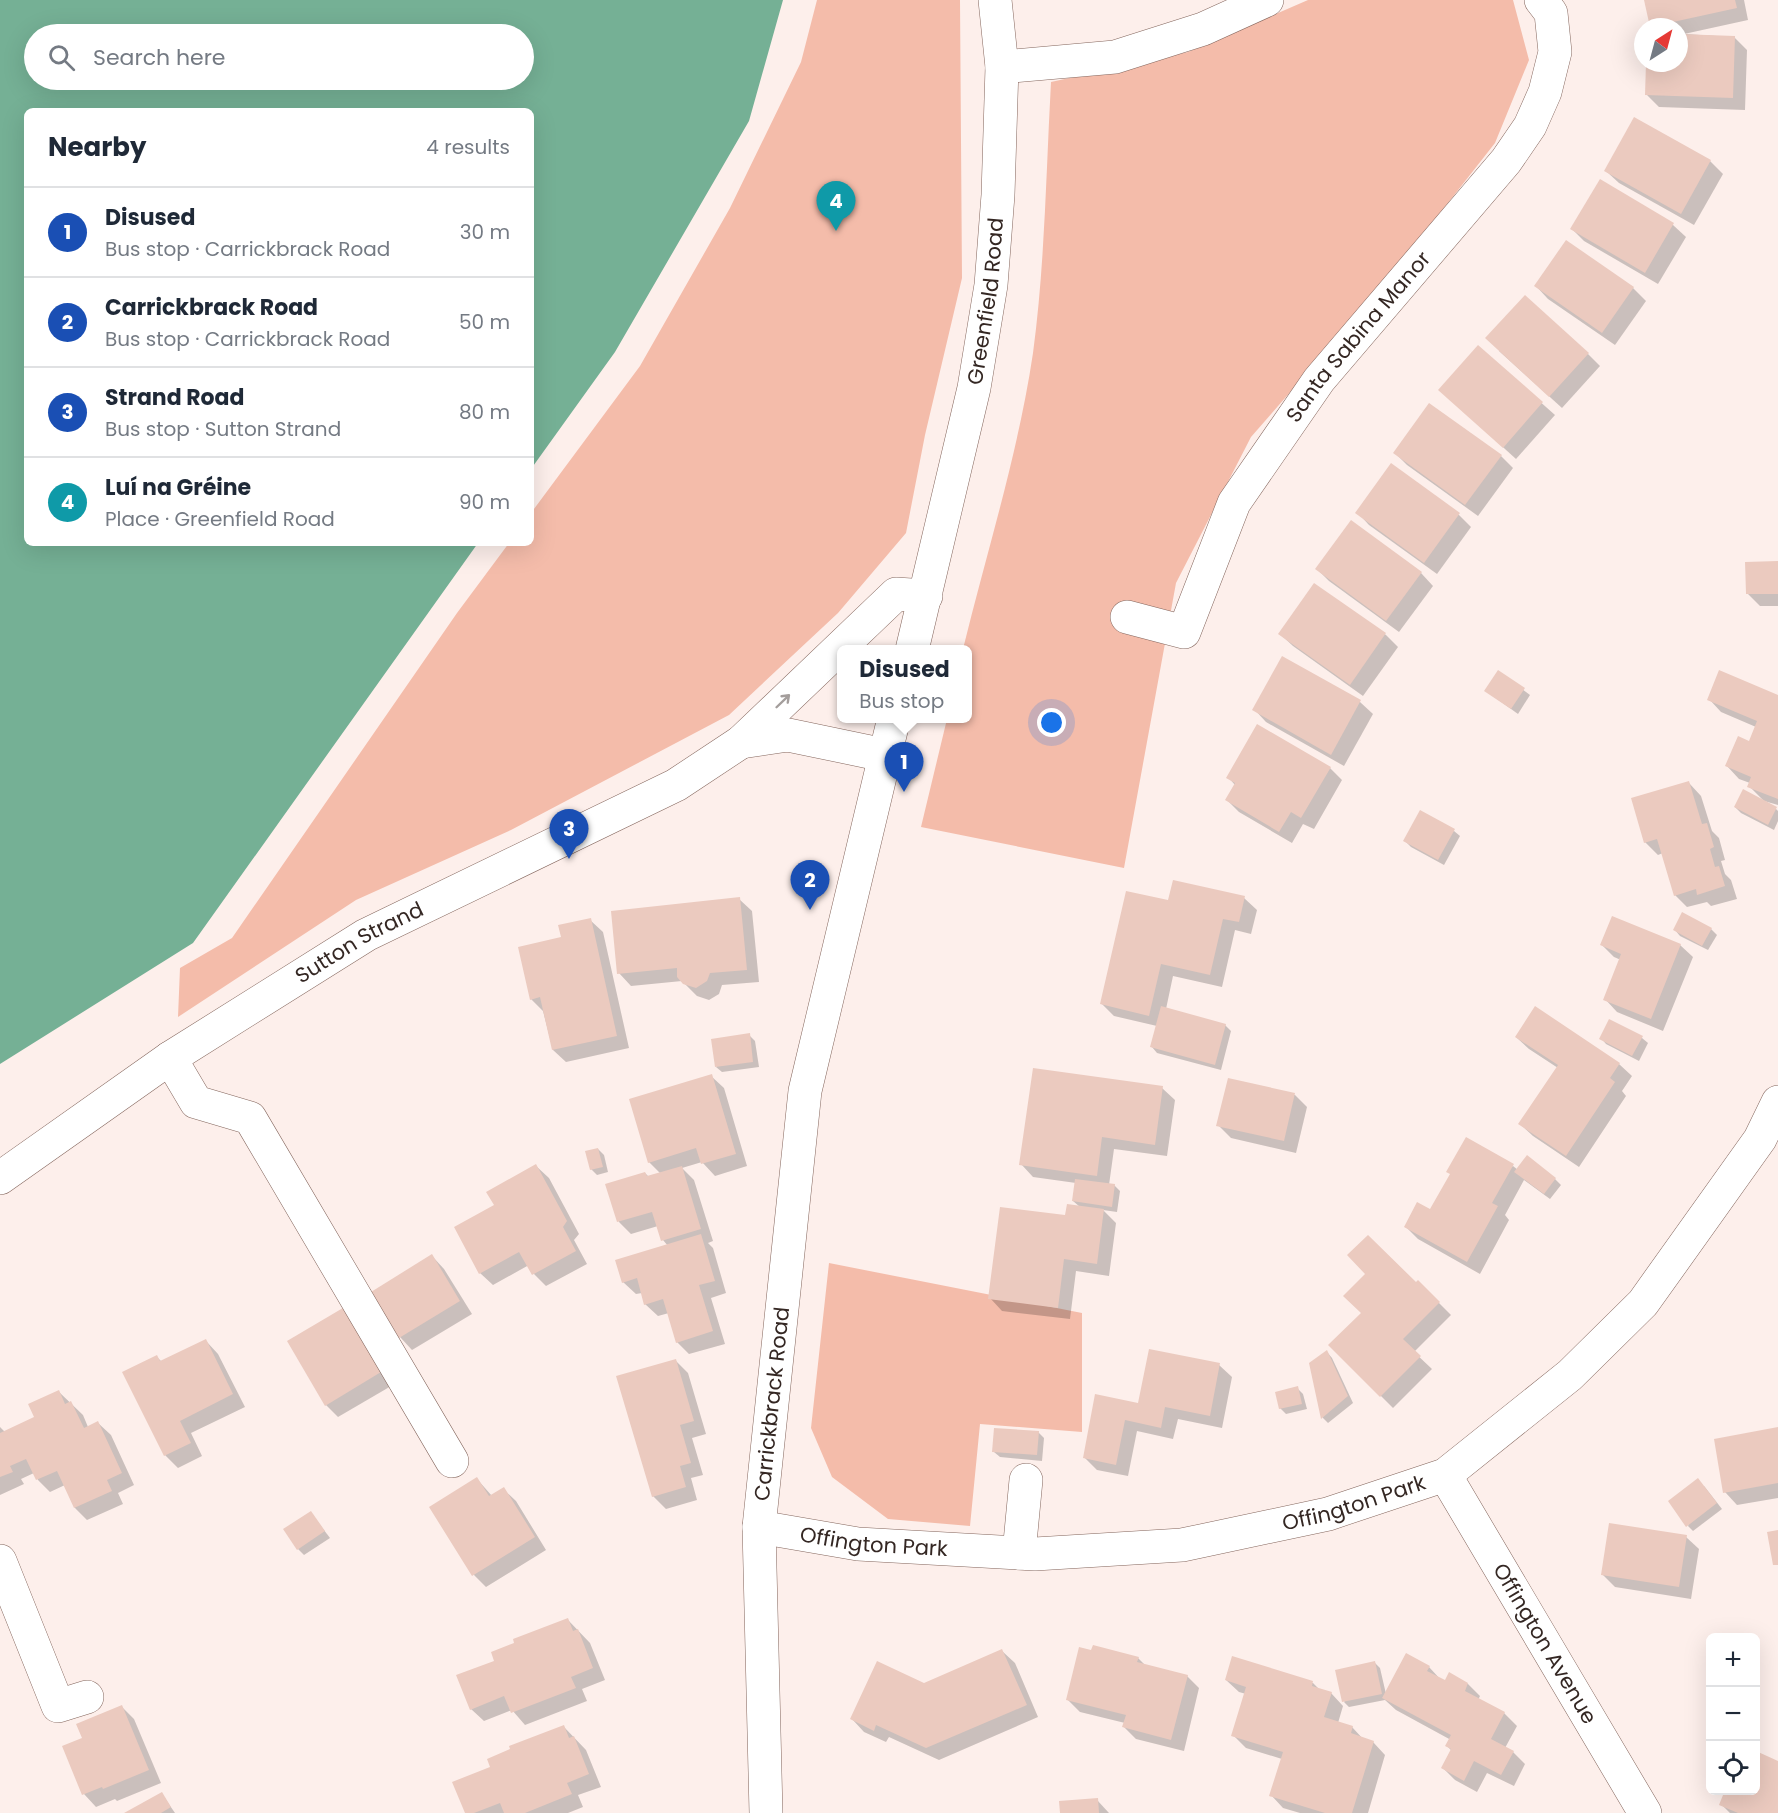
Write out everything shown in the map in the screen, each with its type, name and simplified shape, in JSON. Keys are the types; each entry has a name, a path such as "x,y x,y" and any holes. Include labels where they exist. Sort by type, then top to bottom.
{"street":[{"name":"Greenfield Road","path":"926,596 974,388 990,285 998,195 1002,67 995,0"},
{"path":"1002,67 1115,57 1203,29 1267,0"},
{"name":"Santa Sabina Manor","path":"1127,617 1184,632 1234,503 1319,380 1506,161 1530,126 1545,92 1555,51 1551,13 1541,0"},
{"name":"Sutton Strand","path":"843,645 896,594 926,596"},
{"path":"913,645 926,596"},
{"name":"Sutton Strand","path":"0,1178 170,1058 366,935 676,785 741,742 837,650"},
{"name":"Carrickbrack Road","path":"766,1813 759,1527 805,1091 893,723"},
{"name":"Sutton Strand","path":"741,742 788,735 884,755"},
{"path":"170,1058 196,1102 250,1118 452,1461"},
{"name":"Offington Park","path":"759,1527 858,1544 1035,1554 1182,1545 1328,1514 1445,1475 1570,1375 1643,1303 1760,1139 1778,1102"},
{"name":"Offington Avenue","path":"1445,1475 1644,1813"},
{"path":"1019,1553 1026,1480"},
{"path":"0,1561 58,1706 87,1697"}],"shaded area":[{"path":"0,0 783,0 749,121 615,352 534,465 534,108 24,108 24,546 476,546 193,943 0,1064"},
{"path":"817,0 960,0 962,278 925,435 906,533 838,613 729,715 511,830 356,900 178,1017 180,968 232,938 457,613 507,546 534,546 534,509 640,366 730,208 801,62"},
{"path":"1308,0 1513,0 1529,60 1495,143 1386,282 1251,437 1176,583 1124,868 921,827 946,723 972,723 972,645 964,645 1011,465 1033,353 1045,218 1051,82 1188,52"},
{"path":"829,1263 1082,1313 1082,1432 980,1424 970,1526 888,1519 832,1477 811,1428"}],"building":[{"path":"1644,0 1735,0 1737,8 1688,19 1648,18"},
{"path":"1688,34 1735,36 1733,98 1645,95 1646,72 1688,72"},
{"path":"1634,117 1711,160 1681,214 1604,171"},
{"path":"1600,179 1674,223 1645,273 1570,229"},
{"path":"1566,240 1634,287 1602,333 1534,286"},
{"path":"1525,295 1589,353 1549,397 1485,338"},
{"path":"1478,345 1543,402 1503,448 1438,390"},
{"path":"1429,403 1502,455 1465,505 1393,453"},
{"path":"1391,463 1460,513 1424,563 1355,513"},
{"path":"1351,520 1422,572 1386,621 1315,569"},
{"path":"1778,561 1778,594 1746,594 1745,562"},
{"path":"1314,583 1386,633 1350,685 1278,634"},
{"path":"1282,656 1361,700 1331,755 1252,710"},
{"path":"1498,670 1525,688 1511,709 1484,691"},
{"path":"1719,670 1778,695 1778,799 1747,787 1751,777 1725,766 1738,736 1749,741 1757,721 1707,700"},
{"path":"1257,724 1331,767 1301,818 1291,812 1279,832 1225,800 1235,783 1226,778"},
{"path":"1689,781 1702,824 1707,823 1714,847 1710,849 1715,867 1719,866 1725,886 1697,895 1696,889 1674,896 1657,839 1644,843 1631,798"},
{"path":"1743,789 1777,807 1768,825 1734,807"},
{"path":"1420,810 1455,829 1438,860 1403,841"},
{"path":"1173,880 1245,896 1239,922 1223,919 1210,975 1161,964 1149,1016 1100,1004 1126,891 1168,900"},
{"path":"740,897 747,970 710,973 707,981 696,988 683,984 677,977 677,968 617,974 611,911"},
{"path":"1682,912 1712,928 1702,946 1673,930"},
{"path":"1612,916 1681,944 1651,1019 1603,1000 1621,954 1600,945"},
{"path":"591,918 617,1036 552,1050 540,997 530,1000 518,947 561,937 558,925"},
{"path":"1161,1006 1226,1024 1215,1065 1150,1047"},
{"path":"1535,1006 1620,1063 1610,1078 1615,1082 1566,1156 1518,1124 1558,1065 1515,1037"},
{"path":"1609,1019 1643,1036 1632,1056 1599,1039"},
{"path":"750,1033 753,1062 715,1067 711,1039"},
{"path":"1033,1068 1163,1086 1155,1145 1102,1137 1097,1176 1019,1165"},
{"path":"712,1074 736,1154 701,1164 696,1148 648,1163 629,1099"},
{"path":"1228,1078 1295,1093 1284,1141 1216,1126"},
{"path":"1466,1137 1514,1164 1492,1203 1498,1206 1467,1262 1404,1227 1417,1202 1430,1209 1450,1174 1446,1172"},
{"path":"598,1148 603,1167 590,1170 585,1151"},
{"path":"1527,1155 1556,1178 1544,1194 1514,1172"},
{"path":"536,1164 567,1221 563,1227 576,1251 532,1275 519,1252 479,1274 454,1227 494,1205 486,1192"},
{"path":"682,1166 701,1229 661,1241 652,1212 617,1222 605,1184 645,1172 647,1176"},
{"path":"1075,1179 1115,1184 1112,1207 1072,1201"},
{"path":"1067,1204 1104,1209 1097,1264 1064,1259 1058,1308 988,1299 1000,1207 1065,1215"},
{"path":"701,1234 715,1281 699,1285 713,1331 676,1343 663,1299 644,1305 637,1278 622,1283 615,1260"},
{"path":"1368,1235 1440,1302 1403,1339 1421,1356 1380,1397 1328,1345 1361,1313 1343,1296 1365,1274 1347,1255"},
{"path":"432,1254 460,1301 399,1338 371,1292"},
{"path":"348,1305 386,1369 325,1406 287,1341"},
{"path":"206,1339 233,1394 180,1421 191,1443 164,1456 122,1372 157,1355 160,1361"},
{"path":"1149,1349 1220,1363 1210,1416 1165,1407 1161,1428 1125,1420 1116,1465 1083,1458 1095,1394 1138,1403"},
{"path":"1327,1350 1348,1396 1321,1419 1309,1363"},
{"path":"676,1359 694,1421 680,1425 691,1463 680,1466 686,1487 652,1497 616,1376"},
{"path":"1298,1386 1302,1404 1279,1409 1275,1392"},
{"path":"59,1390 65,1404 71,1401 84,1428 98,1421 122,1473 107,1480 112,1491 74,1508 57,1471 36,1480 26,1459 10,1466 13,1472 0,1477 0,1433 34,1417 28,1404"},
{"path":"1778,1427 1778,1483 1723,1493 1714,1439"},
{"path":"994,1428 1039,1431 1037,1455 992,1452"},
{"path":"477,1477 489,1496 504,1487 535,1537 472,1576 429,1507"},
{"path":"1698,1478 1717,1503 1686,1527 1668,1501"},
{"path":"311,1511 325,1531 297,1550 283,1529"},
{"path":"1609,1523 1687,1535 1679,1587 1601,1575"},
{"path":"1778,1530 1778,1565 1773,1565 1767,1532"},
{"path":"568,1618 573,1631 578,1629 593,1668 571,1677 576,1688 511,1713 504,1696 470,1710 456,1675 494,1661 491,1652 514,1643 513,1639"},
{"path":"1093,1645 1139,1657 1137,1662 1188,1675 1171,1740 1122,1727 1126,1715 1066,1700 1079,1647 1091,1650"},
{"path":"1002,1649 1027,1705 926,1748 876,1725 874,1731 850,1719 877,1661 924,1683"},
{"path":"1406,1653 1430,1666 1427,1671 1445,1680 1449,1672 1468,1683 1465,1691 1505,1712 1491,1739 1514,1751 1501,1775 1474,1761 1464,1781 1441,1768 1451,1749 1445,1746 1451,1735 1382,1698"},
{"path":"1232,1656 1313,1681 1312,1686 1332,1692 1324,1717 1353,1726 1351,1733 1374,1741 1352,1813 1325,1813 1269,1796 1283,1752 1231,1736 1246,1687 1225,1680"},
{"path":"1375,1661 1382,1694 1342,1702 1335,1670"},
{"path":"122,1705 149,1770 82,1795 62,1746 82,1738 76,1724"},
{"path":"564,1725 569,1738 574,1736 589,1774 567,1783 572,1794 525,1813 504,1813 500,1803 474,1813 465,1813 452,1782 490,1767 487,1759 510,1749 509,1746"},
{"path":"1760,1753 1778,1761 1778,1813 1738,1813 1719,1805 1723,1795 1760,1795"},
{"path":"162,1792 171,1807 161,1813 124,1813"},
{"path":"1098,1798 1099,1813 1060,1813 1059,1801"}],"place":[{"name":"Luí na Gréine","path":"836,231"},
{"name":"Disused","path":"904,792"},
{"name":"Strand Road","path":"569,859"},
{"name":"Carrickbrack Road","path":"810,910"}]}
